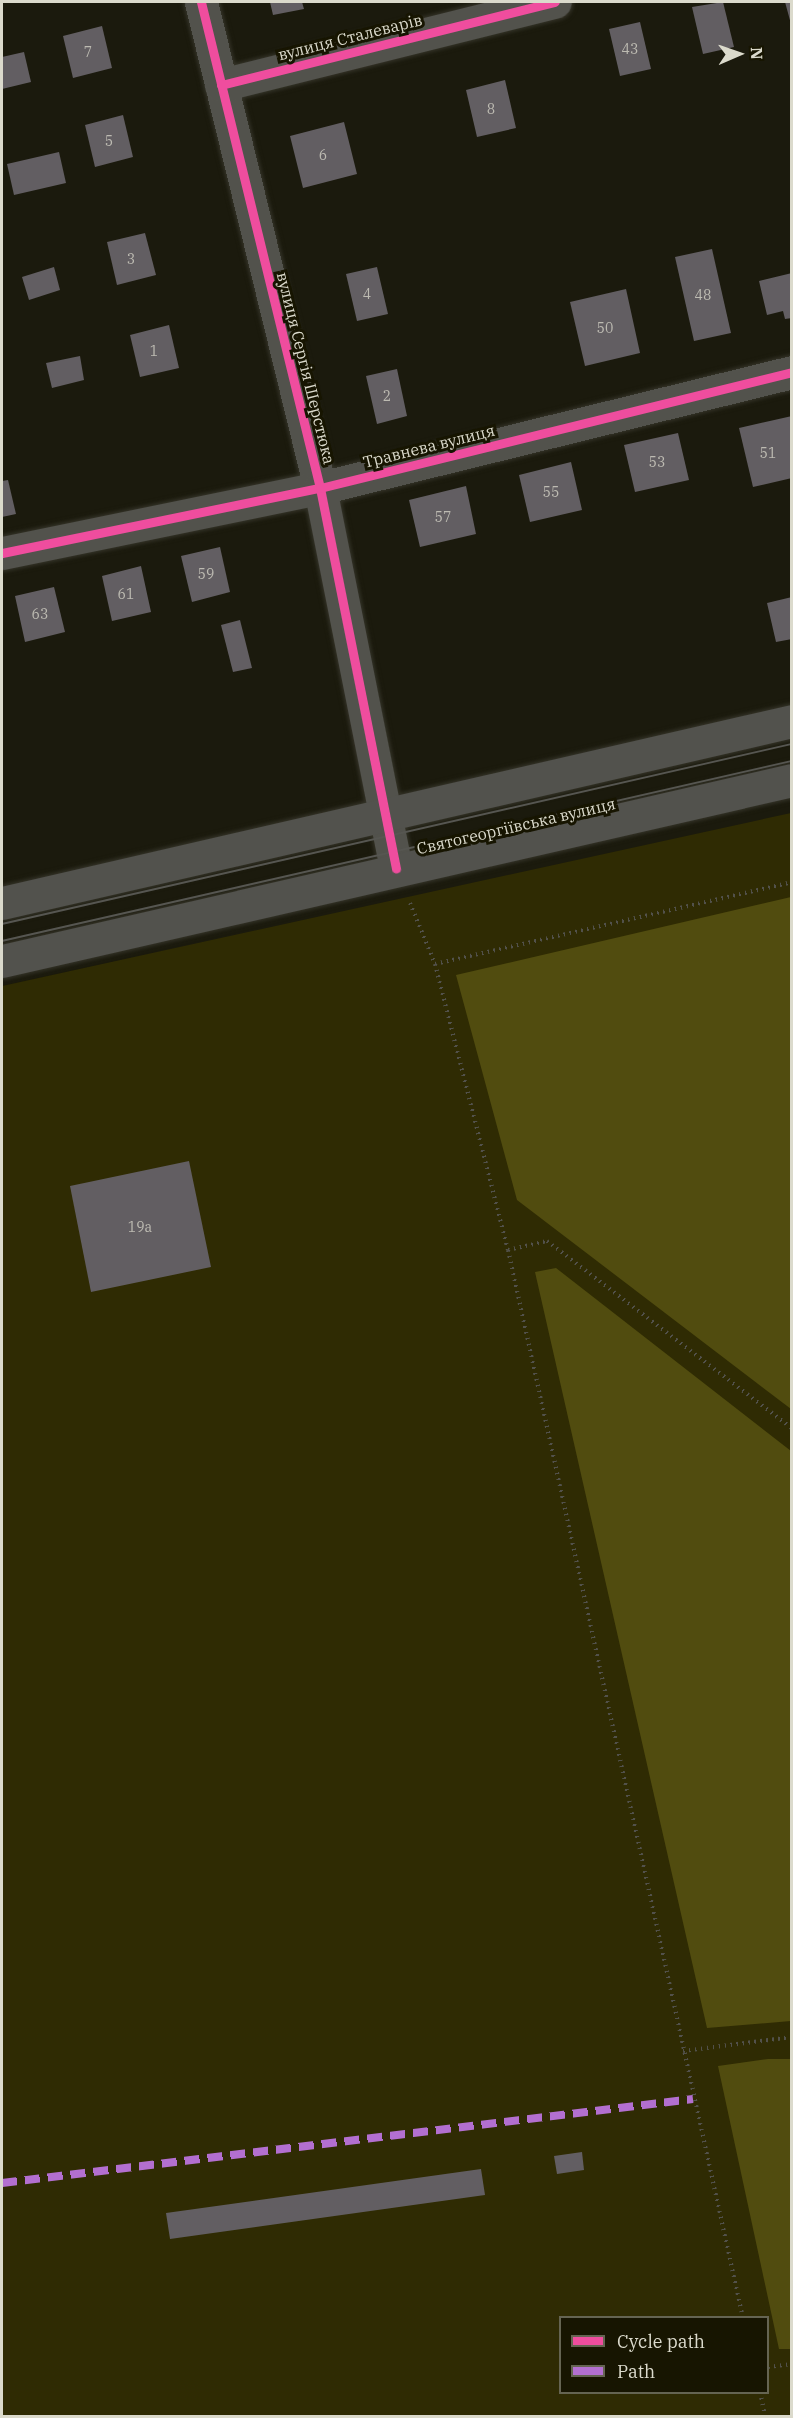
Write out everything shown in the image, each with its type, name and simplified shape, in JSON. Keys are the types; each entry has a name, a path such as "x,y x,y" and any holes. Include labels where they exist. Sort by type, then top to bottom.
{"main road":[{"path":"2,903 792,721"},
{"name":"Святогеоргіївська вулиця","path":"2,961 396,868 792,780"}],"street":[{"name":"вулиця Сергія Шерстюка","path":"201,2 320,488 383,814 396,868"},
{"name":"вулиця Сталеварів","path":"221,85 555,2"},
{"name":"Травнева вулиця","path":"2,553 320,488 792,372"}],"path":[{"path":"396,868 435,964 508,1250 743,2316"},
{"path":"435,964 792,882"},
{"path":"508,1250 547,1241 792,1428"},
{"path":"683,2051 792,2037"},
{"path":"769,2367 792,2364"},
{"path":"760,2394 765,2416"}],"shaded area":[{"path":"791,813 791,2416 2,2416 2,986"},
{"path":"792,897 791,1409 517,1200 456,975"},
{"path":"556,1268 791,1451 791,2021 707,2028 535,1272"},
{"path":"768,2059 791,2059 791,2349 779,2349 718,2066"}],"building":[{"path":"270,2 302,2 304,9 273,15"},
{"path":"723,2 734,47 703,54 692,7"},
{"path":"785,2 792,2 792,24 791,24"},
{"path":"640,22 651,69 620,76 609,29"},
{"path":"102,26 112,68 73,78 63,36"},
{"path":"24,52 31,82 2,89 2,57"},
{"path":"505,80 516,128 477,137 466,90"},
{"path":"123,115 133,157 95,167 85,125"},
{"path":"344,122 357,174 303,188 290,136"},
{"path":"59,152 66,183 14,195 7,164"},
{"path":"145,233 156,275 117,285 107,242"},
{"path":"712,249 731,333 694,341 675,257"},
{"path":"54,267 60,290 29,300 22,277"},
{"path":"377,267 388,314 357,321 346,274"},
{"path":"792,273 792,318 785,319 783,311 767,315 759,281"},
{"path":"626,289 640,353 585,366 570,302"},
{"path":"169,325 179,368 140,377 130,335"},
{"path":"80,356 84,380 52,388 46,363"},
{"path":"397,369 407,416 377,424 366,376"},
{"path":"792,416 792,478 753,487 739,428"},
{"path":"678,433 689,480 635,492 624,445"},
{"path":"571,462 582,510 530,522 519,475"},
{"path":"8,480 16,514 2,517 2,481"},
{"path":"466,486 476,534 420,547 409,500"},
{"path":"220,547 230,592 192,602 181,556"},
{"path":"141,566 151,612 112,621 102,576"},
{"path":"54,587 65,632 25,642 15,596"},
{"path":"792,597 792,639 776,642 767,603"},
{"path":"240,620 252,668 233,672 221,625"},
{"path":"189,1161 211,1267 91,1292 70,1186"},
{"path":"582,2152 584,2170 557,2174 554,2156"},
{"path":"481,2169 485,2195 170,2239 166,2213"}],"tram line":[{"path":"2,924 792,744"},
{"path":"2,941 792,761"}],"marked path":[{"path":"2,2183 693,2099"}],"cycle path":[{"path":"201,2 320,488 396,868"},
{"path":"221,85 555,2"},
{"path":"2,553 320,488 792,372"}]}
